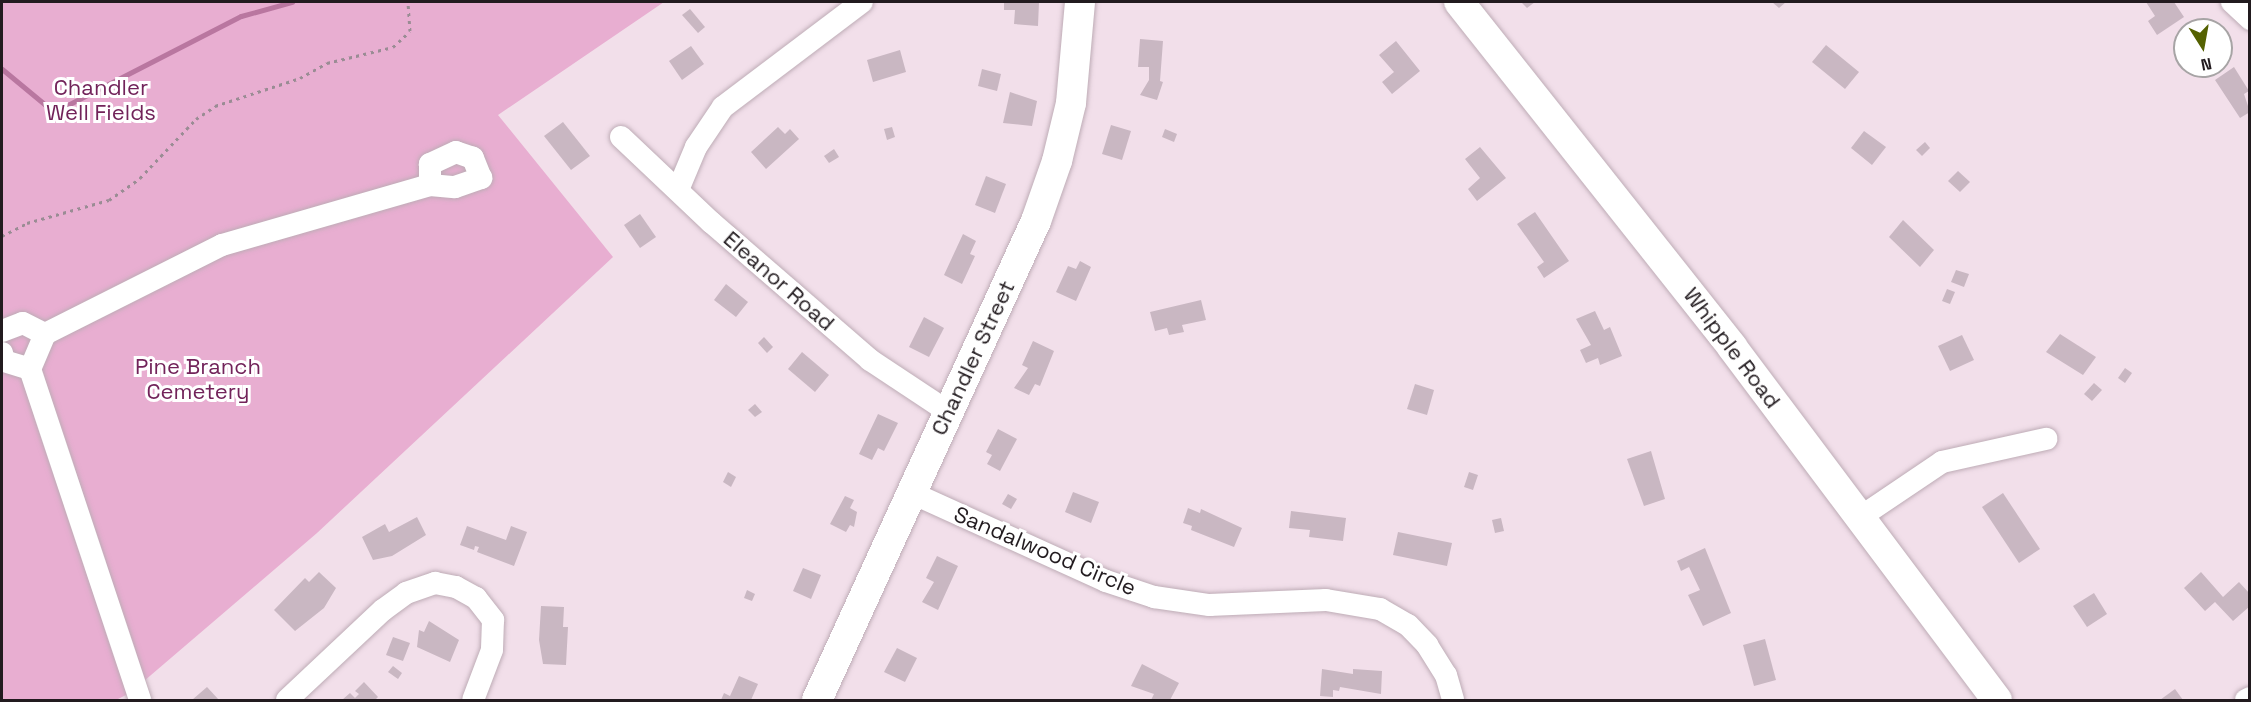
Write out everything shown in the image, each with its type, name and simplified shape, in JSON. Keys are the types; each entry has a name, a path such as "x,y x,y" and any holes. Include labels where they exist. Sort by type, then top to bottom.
{"main road":[{"name":"Chandler Street","path":"817,700 1036,221 1057,161 1073,93 1080,2"},
{"name":"Whipple Road","path":"1459,2 1712,321 1997,700"}],"street":[{"path":"678,190 696,147 723,107 862,2"},
{"path":"2232,2 2250,19"},
{"name":"Eleanor Road","path":"621,137 870,360 948,411"},
{"path":"140,700 30,369 45,334 222,245 430,185"},
{"path":"2,331 23,323 45,334"},
{"path":"2,353 4,361 30,369"},
{"path":"1859,518 1942,462 2046,439"},
{"name":"Sandalwood Circle","path":"912,493 1106,581 1154,597 1209,605 1326,600 1373,607 1408,626 1427,645 1446,675 1453,700"},
{"path":"287,700 383,610 406,593 435,583 467,592 483,604 492,617 492,650 473,700"}],"path":[{"path":"2,236 27,223 109,200 140,178 195,119 215,106 300,78 327,63 393,47 410,31 408,2"}],"green space":[{"name":"Pine Branch Cemetery","path":"2,2 664,2 498,115 613,257 317,533 130,693 116,700 2,700"}],"building":[{"path":"1004,2 1039,2 1038,26 1014,24 1015,10 1004,10"},
{"path":"1521,2 1535,2 1527,8"},
{"path":"1772,2 1786,2 1779,8"},
{"path":"2146,2 2174,2 2184,17 2173,18 2173,24 2157,35 2148,21 2155,16"},
{"path":"690,9 705,27 698,33 682,15"},
{"path":"1140,39 1163,41 1160,81 1163,82 1157,100 1140,95 1149,80 1149,67 1138,67"},
{"path":"1396,41 1420,71 1392,94 1382,82 1394,72 1379,55"},
{"path":"1826,45 1859,72 1845,89 1812,62"},
{"path":"691,46 704,64 682,80 669,61"},
{"path":"900,50 906,72 873,82 867,60"},
{"path":"2233,68 2249,91 2244,94 2250,112 2240,118 2215,80 2233,78"},
{"path":"982,69 1001,74 997,91 978,86"},
{"path":"1010,92 1037,101 1032,126 1003,123"},
{"path":"563,122 590,156 571,170 544,136"},
{"path":"1111,125 1131,131 1122,160 1102,154"},
{"path":"778,127 785,134 790,129 799,139 766,169 751,152"},
{"path":"892,127 895,137 887,140 884,129"},
{"path":"1165,129 1177,134 1174,142 1162,137"},
{"path":"1864,131 1886,147 1872,165 1851,148"},
{"path":"1925,142 1930,148 1922,156 1916,150"},
{"path":"1480,147 1506,178 1477,201 1468,189 1480,178 1465,159"},
{"path":"834,149 839,157 829,163 824,156"},
{"path":"1958,171 1970,182 1960,192 1948,181"},
{"path":"986,176 1006,184 995,213 975,205"},
{"path":"1535,212 1569,261 1544,278 1537,267 1544,262 1517,224"},
{"path":"640,214 656,237 640,248 624,225"},
{"path":"1903,220 1934,250 1920,267 1889,237"},
{"path":"963,234 976,241 970,254 975,256 962,284 944,275"},
{"path":"1080,261 1091,267 1076,301 1056,292 1068,266 1076,269"},
{"path":"1956,270 1969,274 1964,287 1951,282"},
{"path":"726,284 748,302 736,317 714,300"},
{"path":"1947,289 1955,292 1950,304 1942,301"},
{"path":"1201,300 1206,320 1182,325 1184,332 1169,335 1167,328 1155,331 1150,312"},
{"path":"1595,311 1604,330 1610,327 1622,356 1600,365 1598,358 1586,363 1580,350 1591,345 1576,319"},
{"path":"924,317 944,328 929,357 909,347"},
{"path":"2060,334 2096,357 2083,375 2046,352"},
{"path":"1962,335 1974,360 1950,371 1938,346"},
{"path":"764,337 773,347 767,353 758,343"},
{"path":"1033,341 1054,351 1040,386 1035,384 1029,395 1014,388 1028,368 1022,365"},
{"path":"802,352 829,375 815,392 788,369"},
{"path":"2125,368 2132,373 2125,383 2118,378"},
{"path":"2094,383 2102,390 2092,401 2084,394"},
{"path":"1415,384 1434,390 1427,415 1407,409"},
{"path":"755,404 762,412 755,417 748,410"},
{"path":"878,414 898,423 884,451 878,448 872,460 859,454"},
{"path":"998,429 1017,439 1000,471 987,464 992,455 986,452"},
{"path":"1651,451 1665,499 1644,506 1627,459"},
{"path":"728,472 736,477 731,487 723,482"},
{"path":"1469,472 1478,475 1473,490 1464,487"},
{"path":"1073,492 1099,502 1091,523 1065,512"},
{"path":"2003,493 2040,549 2019,563 1982,507"},
{"path":"1008,494 1017,499 1011,509 1002,504"},
{"path":"845,496 854,500 850,508 857,512 854,527 850,525 846,532 830,524"},
{"path":"1188,508 1200,513 1201,509 1242,528 1234,547 1191,530 1192,526 1183,523"},
{"path":"1291,511 1346,518 1343,541 1309,537 1310,530 1289,528"},
{"path":"417,517 426,535 392,556 373,560 362,537 385,524 389,532"},
{"path":"1501,518 1504,531 1495,533 1492,520"},
{"path":"467,526 506,540 511,526 527,532 514,566 477,552 479,547 475,546 474,550 460,545"},
{"path":"1398,532 1452,543 1447,566 1393,555"},
{"path":"1705,548 1731,613 1703,626 1688,595 1700,590 1689,567 1681,571 1677,561"},
{"path":"937,556 958,566 938,610 922,602 934,582 926,578"},
{"path":"803,568 821,575 811,599 793,591"},
{"path":"319,572 336,588 324,608 295,631 274,610 305,578 309,582"},
{"path":"2201,572 2223,597 2239,582 2250,594 2250,606 2233,621 2215,602 2205,611 2184,588"},
{"path":"747,590 755,594 752,601 744,598"},
{"path":"2094,593 2107,614 2087,627 2073,606"},
{"path":"541,606 564,607 563,627 568,627 566,665 543,664 539,640"},
{"path":"429,621 459,640 450,662 417,647 419,630 424,632"},
{"path":"393,637 410,643 403,661 386,655"},
{"path":"1765,639 1776,680 1754,686 1743,645"},
{"path":"897,648 917,658 905,682 884,672"},
{"path":"1142,664 1179,683 1170,700 1151,700 1154,694 1131,686"},
{"path":"393,666 402,673 398,679 388,672"},
{"path":"1322,669 1353,674 1353,669 1382,671 1381,694 1340,687 1339,691 1333,690 1333,697 1320,696"},
{"path":"739,676 758,684 751,700 721,700 724,693 730,696"},
{"path":"364,682 378,697 375,700 342,700 350,693 355,698 359,694 355,691"},
{"path":"207,687 219,700 192,700"},
{"path":"2175,689 2183,700 2160,700"}],"waterway":[{"path":"2,69 54,112 241,16 292,2"}],"park label":[{"name":"Chandler Well Fields","path":"101,100"}]}
